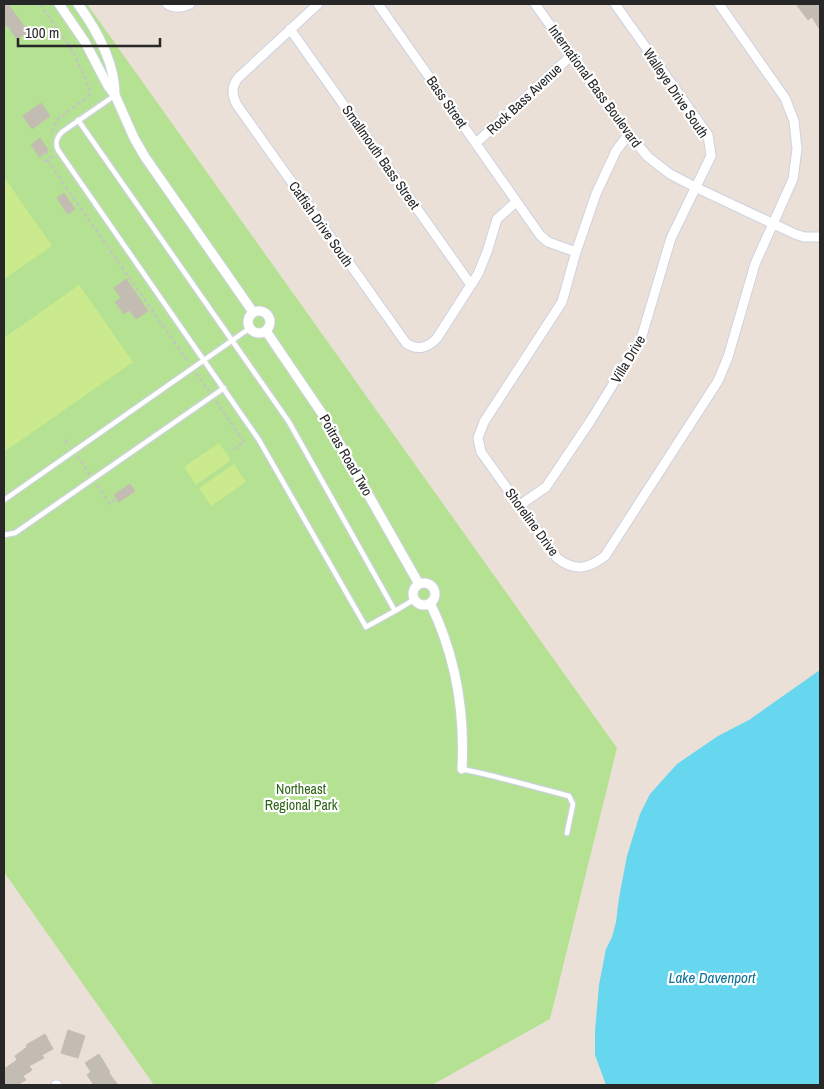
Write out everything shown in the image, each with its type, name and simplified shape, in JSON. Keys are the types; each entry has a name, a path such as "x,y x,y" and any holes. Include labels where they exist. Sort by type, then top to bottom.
{"street":[{"name":"Poitras Road Two","path":"59,4 85,42 108,86 115,95 134,138 145,157 253,312 262,311 268,315 270,322 266,331 323,415 419,584 428,583 434,588 435,598 430,603 444,635 459,688 463,723 462,769"},
{"name":"Poitras Road Two","path":"78,4 93,28 105,55 113,78 115,95"},
{"path":"167,4 181,8 190,4"},
{"path":"290,29 318,4"},
{"name":"Bass Street","path":"378,4 544,240 576,252"},
{"name":"International Bass Boulevard","path":"536,4 628,135 648,157 662,168 695,187 773,224 799,236 820,237"},
{"name":"Walleye Drive South","path":"614,4 708,135 710,156 695,187"},
{"name":"Shoreline Drive","path":"628,135 616,151 596,194 576,252 562,302 484,422 478,438 481,452 556,558 564,564 579,568 593,565 605,556 718,381 728,357 755,264 793,179 797,149 794,121 785,98 719,4"},
{"name":"Catfish Drive South","path":"290,29 238,78 232,91 237,105 402,338 410,346 420,348 429,345 437,338 471,285"},
{"name":"Smallmouth Bass Street","path":"290,29 471,285"},
{"name":"Rock Bass Avenue","path":"476,143 572,55"},
{"name":"Villa Drive","path":"520,505 546,487 641,340 665,256 695,187"},
{"path":"471,285 488,252 497,219 516,202"},
{"path":"253,312 248,320 250,328 256,332 266,331"},
{"path":"419,584 415,588 415,599 423,605 430,603"}],"lane":[{"path":"115,95 58,136 56,145 58,150 259,440 366,627 415,599"},
{"path":"78,120 289,422 395,610"},
{"path":"4,500 250,328"},
{"path":"4,535 15,534 224,388"},
{"path":"462,769 569,796 573,804 567,832"}],"path":[{"path":"40,4 73,51 91,92 88,97 58,119 49,139"},
{"path":"39,158 50,149 53,155 44,162"},
{"path":"47,160 244,442 233,450"}],"green space":[{"name":"Northeast Regional Park","path":"4,4 87,4 617,748 550,1019 432,1085 154,1085 4,872"},
{"path":"4,177 52,246 4,279"},
{"path":"79,285 133,362 4,452 4,338"},
{"path":"219,443 231,460 196,485 184,467"},
{"path":"234,464 246,482 211,506 199,488"}],"water":[{"name":"Lake Davenport","path":"820,670 820,1085 606,1085 595,1055 599,985 606,949 616,922 627,856 640,814 650,794 677,764 718,736 749,720"}],"building":[{"path":"4,4 8,4 28,32 17,39 7,25 4,27"},
{"path":"796,4 820,4 820,30 812,17 808,20"},
{"path":"41,103 50,116 32,129 23,116"},
{"path":"40,138 48,150 39,156 31,145"},
{"path":"64,193 75,209 68,214 57,198"},
{"path":"126,279 148,311 136,319 129,310 124,314 115,302 121,298 114,288"},
{"path":"130,484 135,491 119,502 114,495"},
{"path":"68,1030 85,1036 78,1058 61,1053"},
{"path":"45,1034 53,1049 42,1055 44,1058 29,1066 32,1070 23,1076 26,1080 17,1085 4,1085 4,1069 17,1060 15,1056 27,1047 26,1045"},
{"path":"99,1054 118,1085 94,1085 87,1075 91,1072 85,1063"}]}
